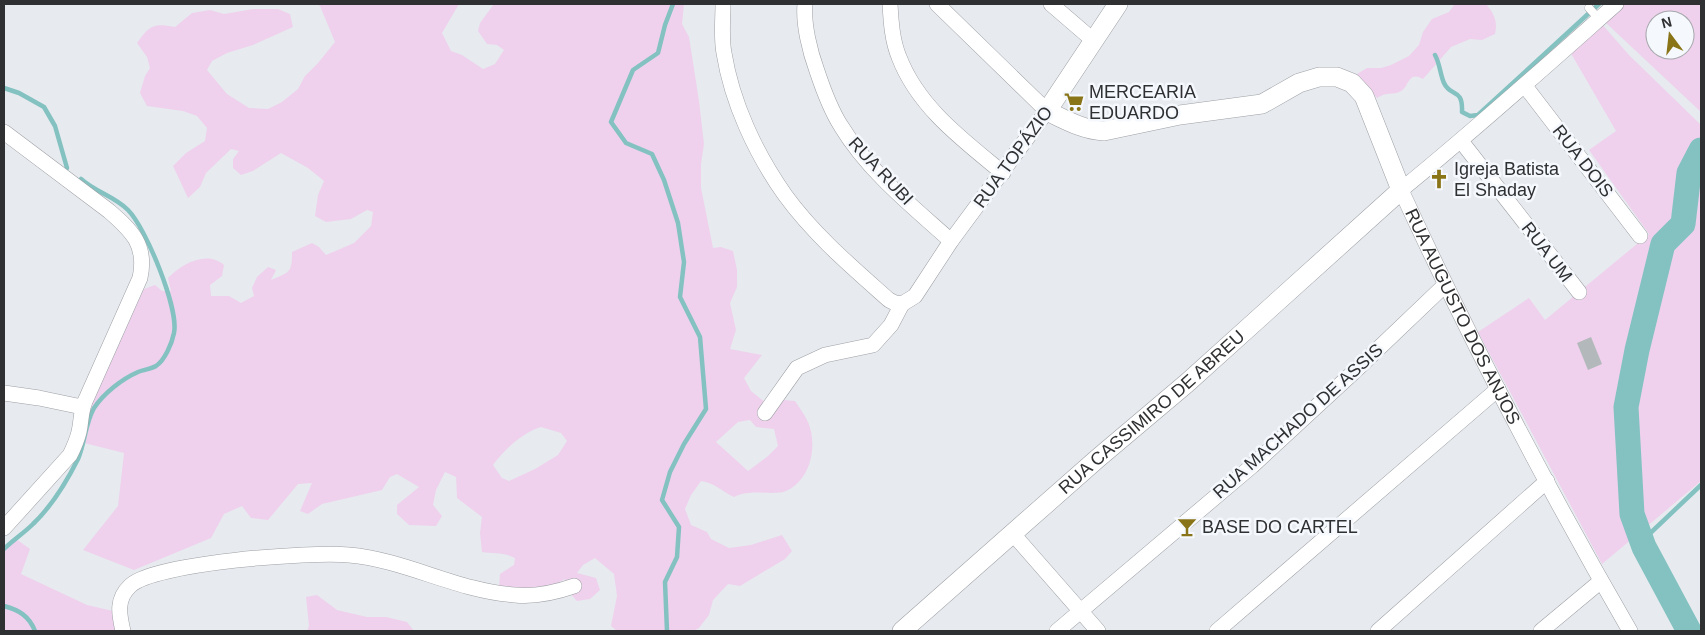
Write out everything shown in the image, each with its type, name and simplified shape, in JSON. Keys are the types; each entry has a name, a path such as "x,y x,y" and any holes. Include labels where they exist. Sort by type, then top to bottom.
{"street":[{"path":"723,4 723,52 737,104 757,150 785,195 825,242 889,300 902,304 891,325 873,345 825,355 797,368 765,413"},
{"name":"RUA RUBI","path":"805,4 810,53 825,94 840,125 859,152 886,182 951,241"},
{"path":"890,4 892,32 898,56 914,88 957,135 1003,173"},
{"path":"937,4 1047,110"},
{"path":"1051,4 1094,41"},
{"name":"RUA TOPÁZIO","path":"902,304 915,296 951,241 1003,173 1047,110 1118,4"},
{"path":"1401,190 1525,86 1593,12 1616,4"},
{"name":"RUA AUGUSTO DOS ANJOS","path":"1047,110 1077,126 1104,131 1180,115 1262,104 1299,83 1318,77 1337,77 1352,83 1364,96 1401,190 1445,285 1498,389 1601,581 1630,631"},
{"name":"RUA DOIS","path":"1525,86 1640,236"},
{"path":"4,132 109,211 122,223 137,240 141,250 142,267 140,278 82,407 80,431 70,455 4,528"},
{"name":"RUA UM","path":"1461,141 1579,292"},
{"name":"RUA CASSIMIRO DE ABREU","path":"902,631 1187,383 1401,190"},
{"name":"RUA MACHADO DE ASSIS","path":"1057,631 1252,466 1445,285"},
{"path":"1217,631 1498,389"},
{"path":"4,393 82,407"},
{"path":"1378,631 1548,481"},
{"path":"1013,534 1098,631"},
{"path":"123,631 119,612 120,600 131,584 144,577 198,565 277,556 349,555 410,568 464,586 515,595 555,593 574,586"},
{"path":"1541,631 1601,581"}],"shaded area":[{"path":"317,4 459,4 442,33 451,51 462,55 483,69 495,64 504,50 497,45 487,44 478,31 480,23 494,4 684,4 682,24 689,37 704,144 701,164 701,188 713,248 721,247 733,251 737,270 737,287 730,303 736,330 730,349 762,355 744,378 751,391 766,403 784,400 795,401 807,420 812,438 811,458 808,467 797,483 786,491 747,493 734,497 714,485 701,481 691,495 685,509 691,525 707,532 711,539 729,548 751,545 782,535 792,551 785,559 740,586 728,584 713,600 709,615 699,628 694,631 617,631 611,626 617,596 614,574 595,558 583,565 577,573 596,578 600,590 590,599 577,601 567,590 565,579 547,594 525,604 521,590 499,587 500,574 514,565 515,558 503,554 482,552 480,533 482,517 457,498 456,477 445,472 436,490 433,505 442,516 436,526 409,525 397,514 397,505 419,487 397,474 390,477 382,490 322,504 308,514 300,511 312,483 298,484 268,520 251,518 242,506 224,514 211,538 134,570 83,550 118,506 124,453 84,443 89,419 89,407 144,289 155,285 162,291 171,291 168,278 180,268 194,261 210,259 224,265 222,276 210,285 211,296 229,296 241,303 254,296 252,288 257,277 268,267 276,270 271,280 288,271 291,265 292,252 312,243 319,247 326,255 354,243 371,226 373,212 367,210 351,219 326,222 315,216 318,195 324,181 308,168 281,153 253,171 241,175 233,168 233,159 239,151 231,149 206,173 200,187 188,198 173,166 186,153 205,141 207,128 197,116 183,111 147,106 140,93 145,76 150,68 147,57 137,43 149,29 162,25 175,27 192,13 210,10 224,14 253,9 278,9 290,14 293,27 253,45 227,53 212,61 207,70 227,94 249,108 268,109 282,102 298,89 305,76 335,42 320,6","holes":["750,420 756,427 774,429 778,446 748,471 716,442 738,422","541,427 561,433 567,441 558,455 535,469 509,481 502,478 493,465 514,442 527,433"]},
{"path":"1455,4 1486,4 1495,18 1495,34 1482,40 1470,39 1451,47 1423,79 1414,77 1409,80 1401,91 1377,98 1357,74 1367,68 1381,68 1391,65 1409,56 1419,45 1423,32 1432,19 1449,12"},
{"path":"1623,4 1701,4 1701,112 1646,60 1695,60 1695,10 1645,10 1645,59 1604,21"},
{"path":"1601,23 1629,55 1701,125 1701,481 1602,564 1478,332 1529,298 1545,320 1649,234 1589,150 1616,131 1569,50"},
{"path":"16,539 30,549 21,574 87,605 113,611 117,631 4,631 4,549"},
{"path":"317,595 337,610 367,617 386,617 407,622 414,631 307,631 309,626 306,597"}],"building":[{"path":"1591,337 1602,364 1588,370 1577,343"}],"waterway":[{"path":"667,631 665,582 677,557 679,527 662,500 670,472 684,444 706,409 700,337 680,297 684,262 678,223 664,180 652,154 626,143 611,122 633,70 658,53 665,25 673,4"},
{"path":"1435,55 1444,83 1447,88 1461,99 1462,112 1470,116 1478,115 1599,4"},
{"path":"4,88 19,93 44,107 55,126 67,168"},
{"path":"1689,631 1644,547 1632,514 1626,407 1637,350 1663,244 1683,224 1689,173 1701,150"},
{"path":"4,549 40,517 69,477 78,459 89,420 98,402 126,378 154,367 159,363 168,351 174,333 171,306 160,269 135,219 123,205 81,179"},
{"path":"1642,541 1701,485"},
{"path":"4,606 23,614 30,621 35,631"}],"place":[{"name":"MERCEARIA EDUARDO","path":"1074,102"},
{"name":"Igreja Batista El Shaday","path":"1439,179"},
{"name":"BASE DO CARTEL","path":"1187,527"}]}
